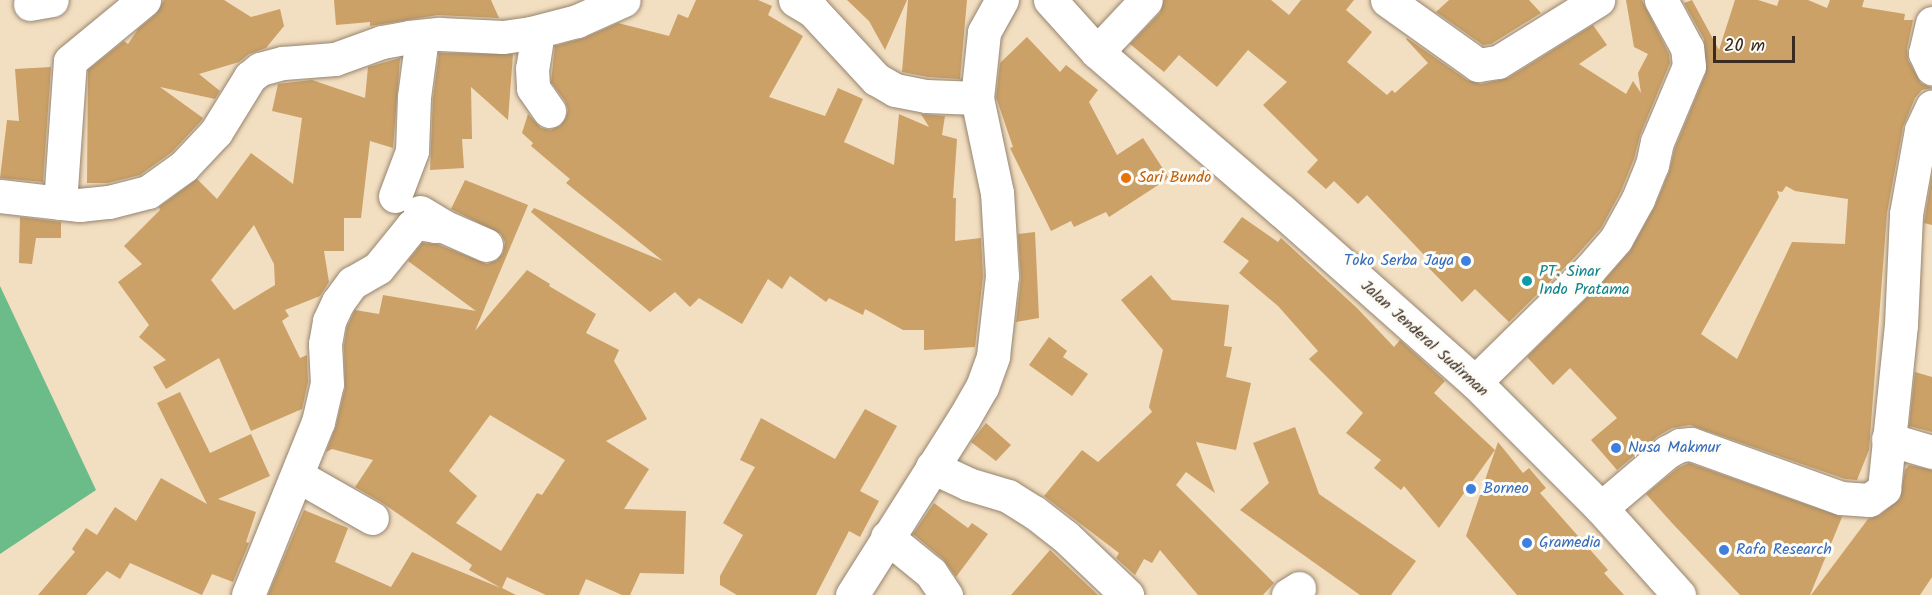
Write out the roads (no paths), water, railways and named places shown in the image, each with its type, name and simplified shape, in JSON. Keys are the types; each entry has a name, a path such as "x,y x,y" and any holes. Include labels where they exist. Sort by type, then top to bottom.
{"street":[{"path":"60,203 70,61 144,0"},
{"path":"0,196 79,205 109,202 148,192 192,158 216,132 250,77 260,69 283,63 335,59 382,42 440,34 503,37 538,32 577,21 624,0"},
{"path":"795,0 813,11 876,79 895,90 926,96 977,98"},
{"path":"852,595 982,387 993,356 1002,276 997,193 977,98 984,32 1002,0"},
{"name":"Jalan Jenderal Sudirman","path":"1050,0 1097,52 1281,210 1475,382 1600,508 1679,595"},
{"path":"1097,52 1146,0"},
{"path":"1387,0 1478,65 1498,62 1598,0"},
{"path":"1475,382 1590,269 1616,239 1638,199 1652,165 1657,141 1689,66 1687,48 1661,0"},
{"path":"1932,23 1925,52 1932,68"},
{"path":"538,32 532,69 533,88 549,111"},
{"path":"422,37 414,97 395,182 439,224 486,245"},
{"path":"1600,508 1667,452 1691,444 1841,498 1869,500 1884,489 1901,325 1906,214 1921,130 1932,106"},
{"path":"248,595 318,422 327,384 325,344 329,321 338,302 352,283 378,268 412,226 417,223 435,226 439,224"},
{"path":"1888,440 1932,452"},
{"path":"932,467 968,484 1008,496 1034,512 1065,536 1127,595"},
{"path":"298,476 372,518"},
{"path":"887,537 930,573 946,595"}],"place":[{"name":"Sari Bundo","path":"1126,178"},
{"name":"Toko Serba Jaya","path":"1466,261"},
{"name":"PT. Sinar Indo Pratama","path":"1527,281"},
{"name":"Nusa Makmur","path":"1616,448"},
{"name":"Borneo","path":"1471,489"},
{"name":"Gramedia","path":"1527,543"},
{"name":"Rafa Research","path":"1724,550"}]}
